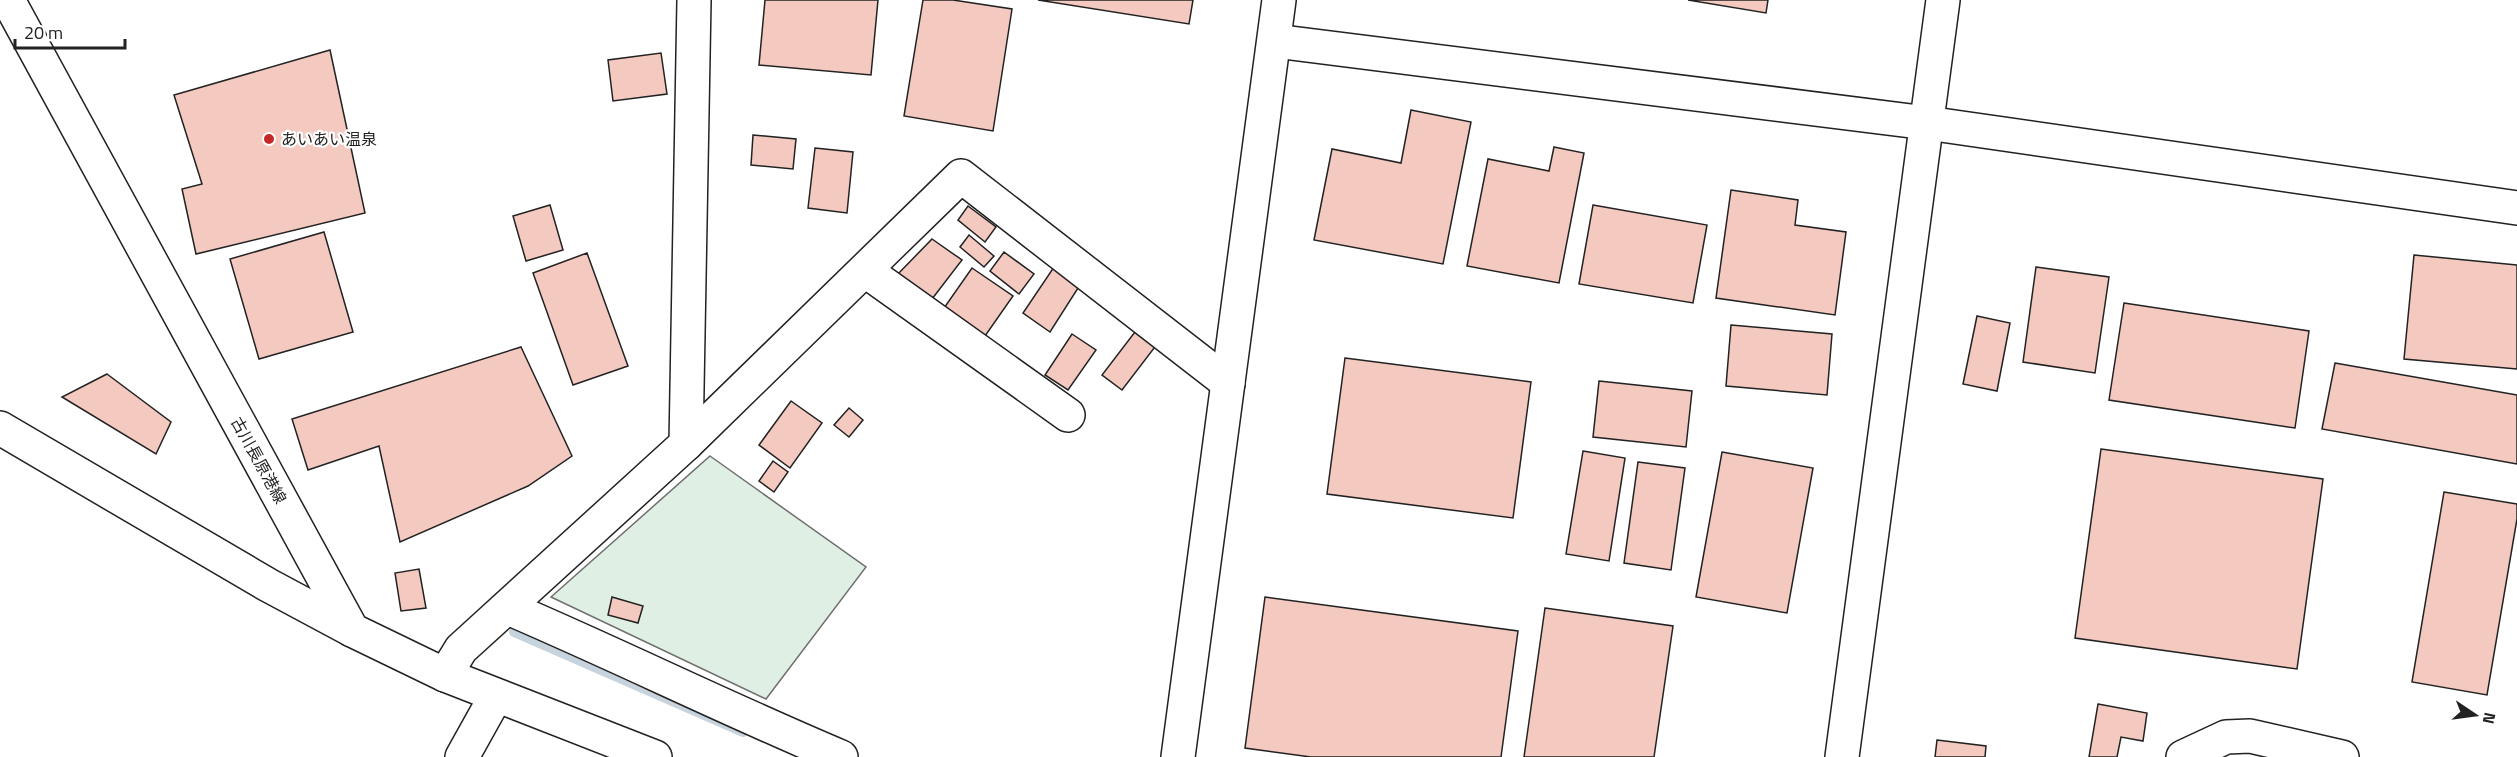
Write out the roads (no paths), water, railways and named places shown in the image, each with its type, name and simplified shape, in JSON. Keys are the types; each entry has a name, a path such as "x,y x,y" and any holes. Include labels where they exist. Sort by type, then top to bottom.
{"street":[{"name":"古川長原港線","path":"8,0 352,630"},
{"path":"686,444 694,0"},
{"path":"1178,757 1279,0"},
{"path":"1842,757 1943,0"},
{"path":"1275,41 1927,123 2517,208"},
{"path":"445,675 461,649 686,444 961,176 1228,383"},
{"path":"866,271 1068,414"},
{"path":"0,428 268,585 352,630 445,675 495,696 655,757"},
{"path":"508,608 607,651 742,716 842,757"},
{"path":"462,757 495,696"},
{"path":"2182,757 2226,737 2250,736 2342,757"}],"waterway":[{"path":"514,632 743,732"}],"place":[{"name":"あいあい温泉","path":"269,139"}]}
